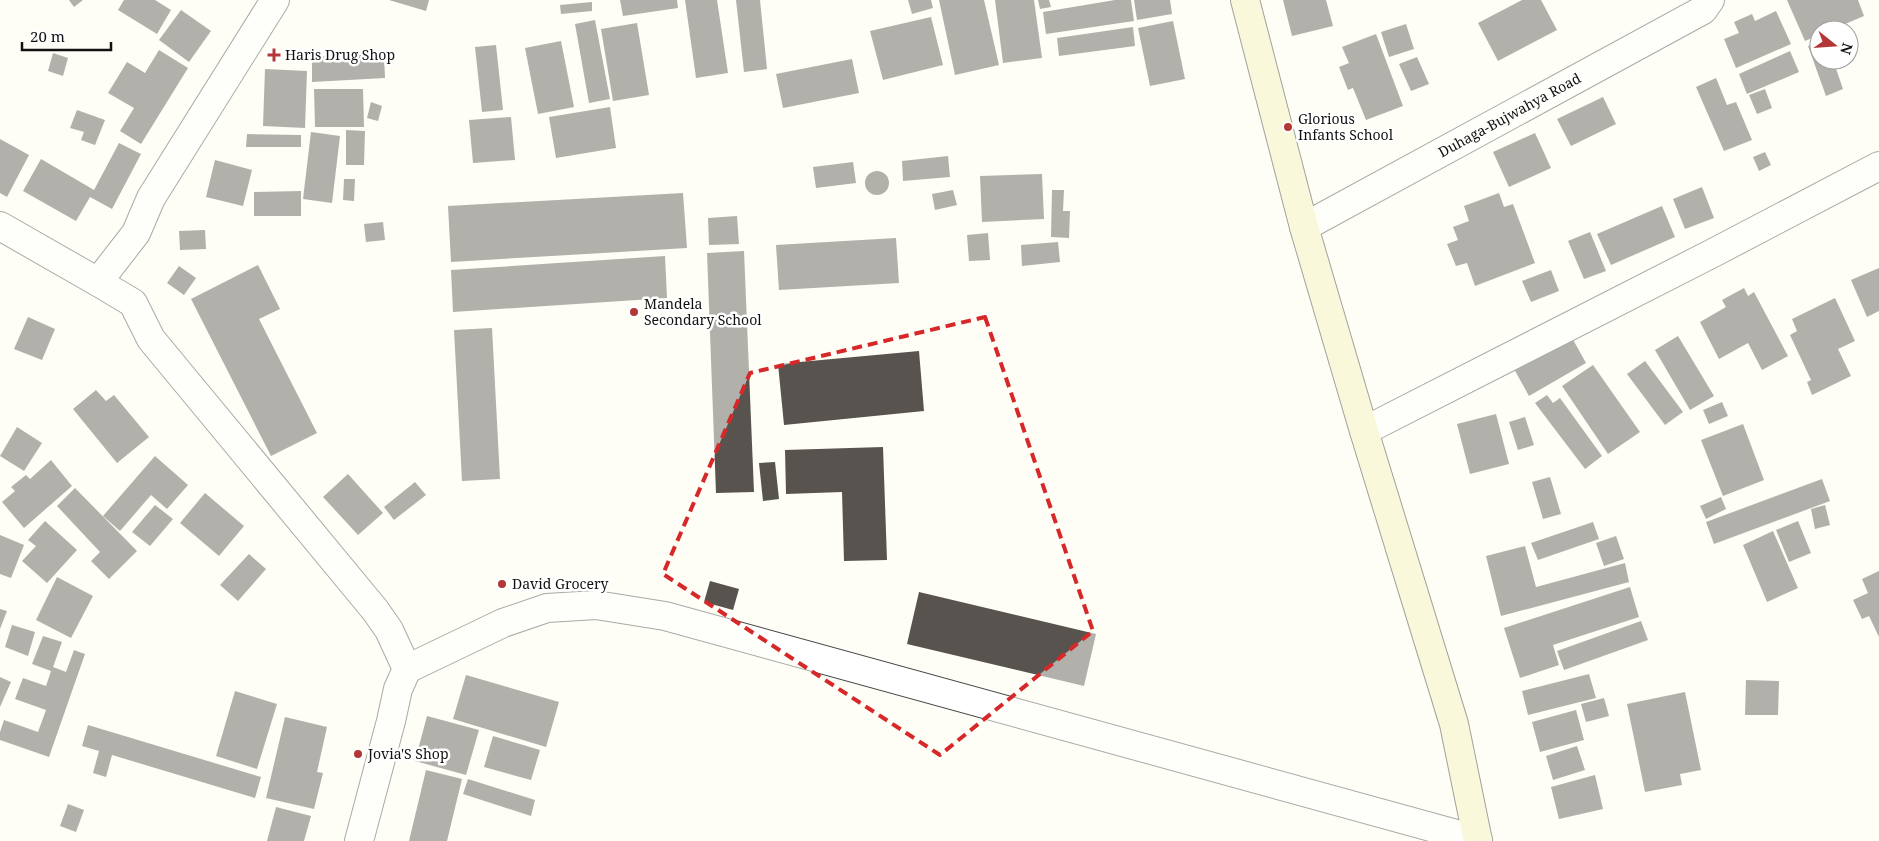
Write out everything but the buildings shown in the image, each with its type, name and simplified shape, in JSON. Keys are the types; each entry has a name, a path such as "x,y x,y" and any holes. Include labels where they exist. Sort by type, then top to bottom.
{"street":[{"path":"98,282 136,233 151,198 275,0"},
{"path":"359,841 398,689 407,670 503,623 547,608 596,605 665,616 1478,841 1454,724 1364,431 1304,227 1245,0"},
{"name":"Duhaga-Bujwahya Road","path":"1304,227 1702,10 1710,0"},
{"path":"1364,431 1879,166"},
{"path":"0,226 133,303 151,339 375,610 389,630 407,670"}],"highlighted area":[{"path":"985,317 1093,631 940,755 663,574 750,373"}],"place":[{"name":"Haris Drug Shop","path":"274,55"},
{"name":"Glorious Infants School","path":"1288,127"},
{"name":"Mandela Secondary School","path":"634,312"},
{"name":"David Grocery","path":"502,584"},
{"name":"Jovia'S Shop","path":"358,754"}]}
